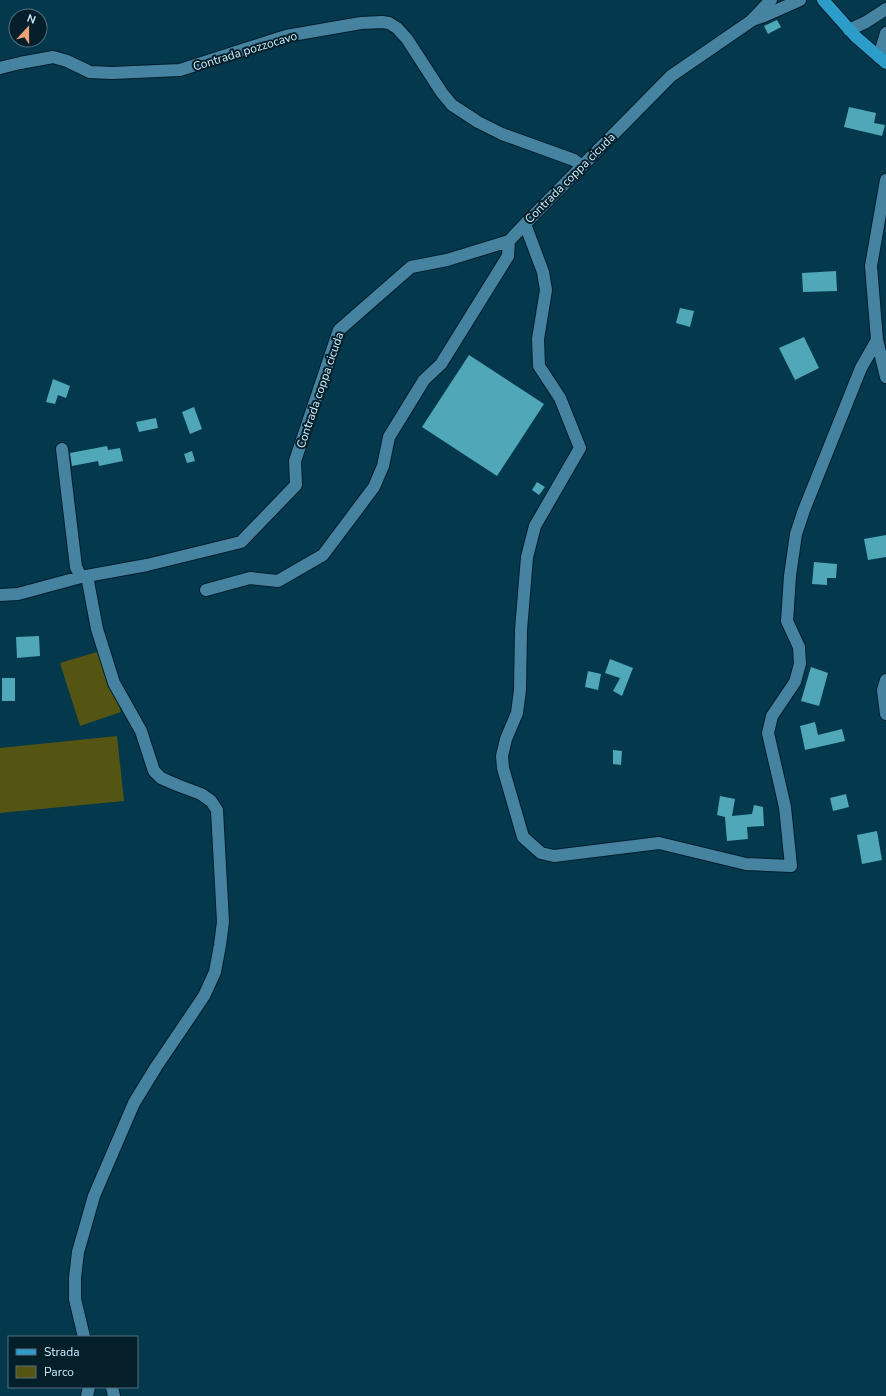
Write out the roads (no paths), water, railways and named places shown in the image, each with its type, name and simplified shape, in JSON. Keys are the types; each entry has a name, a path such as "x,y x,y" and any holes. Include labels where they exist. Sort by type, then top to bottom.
{"main road":[{"path":"823,0 849,30 883,60"}],"street":[{"name":"Contrada coppa cicuda","path":"0,595 18,594 84,577 147,565 242,542 296,485 295,461 339,330 411,266 447,260 509,241 671,76 751,20 771,0"},
{"path":"751,20 764,16 800,0"},
{"path":"849,30 866,22 886,9"},
{"name":"Contrada pozzocavo","path":"0,68 20,63 53,58 67,61 90,72 118,73 180,70 286,36 361,23 389,23 397,28 407,39 442,93 452,105 478,122 502,134 574,160 582,166"},
{"path":"883,60 886,33"},
{"path":"886,180 871,266 877,340 886,377"},
{"path":"525,224 543,272 546,290 538,339 539,366 560,398 580,448 535,526 527,557 521,630 520,690 517,713 506,738 502,756 503,768 523,837 541,853 554,856 659,842 746,864 792,866 785,806 768,733 772,716 795,682 800,664 799,647 787,621 790,576 796,534 804,510 861,368 877,340"},
{"path":"206,590 250,578 278,581 323,555 374,487 383,466 389,437 424,380 441,364 508,256 509,241"},
{"path":"62,449 76,567 84,577 114,682 141,731 154,770 161,778 201,794 211,801 217,810 223,922 215,972 207,990 156,1067 134,1104 94,1196 78,1252 75,1278 75,1299 84,1336"},
{"path":"886,680 883,690 886,714"}]}
